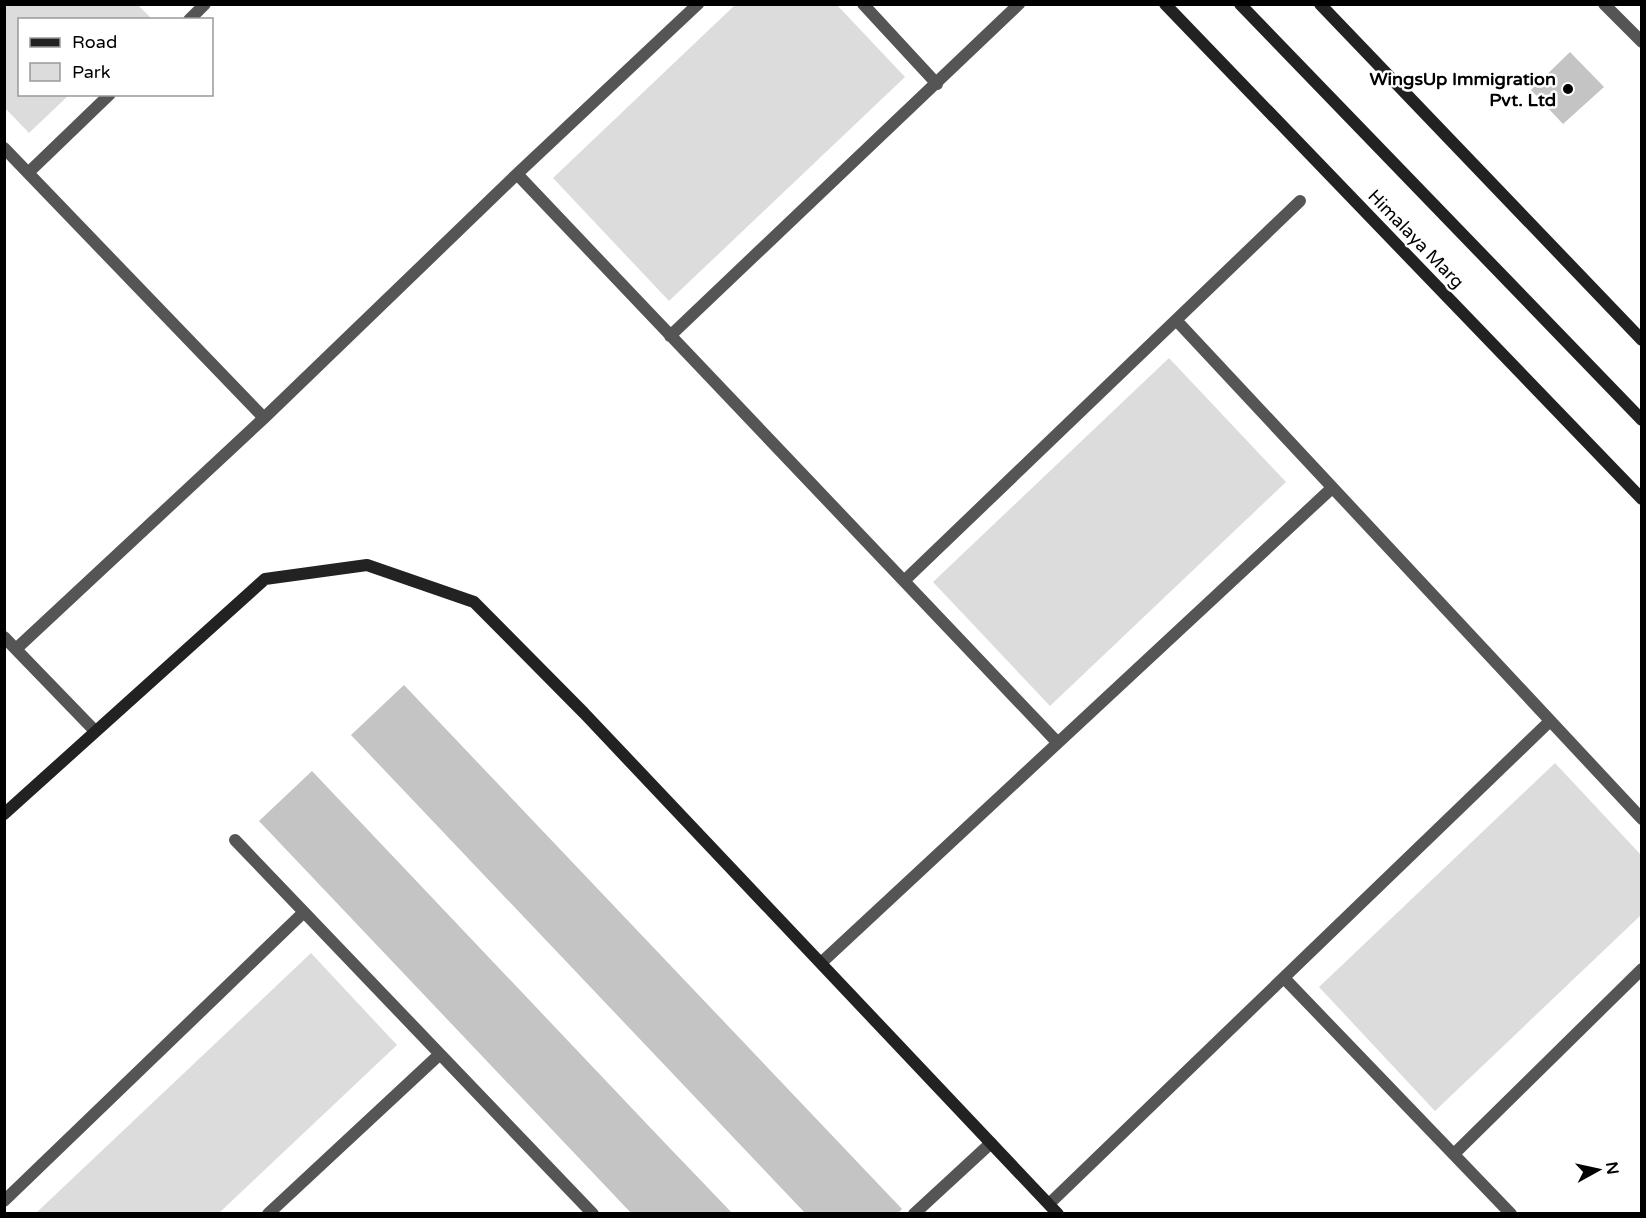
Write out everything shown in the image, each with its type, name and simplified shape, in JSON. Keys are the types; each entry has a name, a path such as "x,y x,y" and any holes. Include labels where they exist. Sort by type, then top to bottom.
{"street":[{"path":"16,649 264,418 517,174 698,4"},
{"path":"863,4 937,84"},
{"path":"670,336 937,84 1018,4"},
{"name":"Himalaya Marg","path":"1165,4 1641,499"},
{"name":"Himalaya Marg","path":"1240,4 1641,420"},
{"path":"1320,4 1641,340"},
{"path":"1604,4 1641,42"},
{"path":"28,173 108,96"},
{"path":"4,148 264,418"},
{"path":"517,174 1057,742"},
{"path":"904,581 1299,201"},
{"path":"1176,320 1641,819"},
{"path":"821,963 1332,488"},
{"path":"4,814 265,579 367,565 474,602 593,722 1054,1209 1284,978 1550,721"},
{"path":"4,637 95,731"},
{"path":"235,840 593,1214"},
{"path":"4,1201 304,912"},
{"path":"1454,1154 1641,969"},
{"path":"1284,978 1511,1214"},
{"path":"268,1214 440,1054"},
{"path":"914,1214 991,1143"}],"green space":[{"path":"5,4 138,5 150,17 18,18 18,96 68,96 29,133 5,108"},
{"path":"735,5 837,5 905,77 669,301 553,178"},
{"path":"1169,358 1286,482 1050,706 933,582"},
{"path":"1555,763 1641,855 1641,915 1435,1111 1319,987"},
{"path":"311,953 397,1045 219,1213 36,1213"}],"building":[{"name":"WingsUp Immigration Pvt. Ltd","path":"1570,52 1604,87 1563,124 1531,90"},
{"path":"404,685 902,1209 897,1214 806,1214 351,735"},
{"path":"312,771 733,1214 632,1214 259,821"}],"place":[{"name":"WingsUp Immigration Pvt. Ltd","path":"1568,89"}]}
